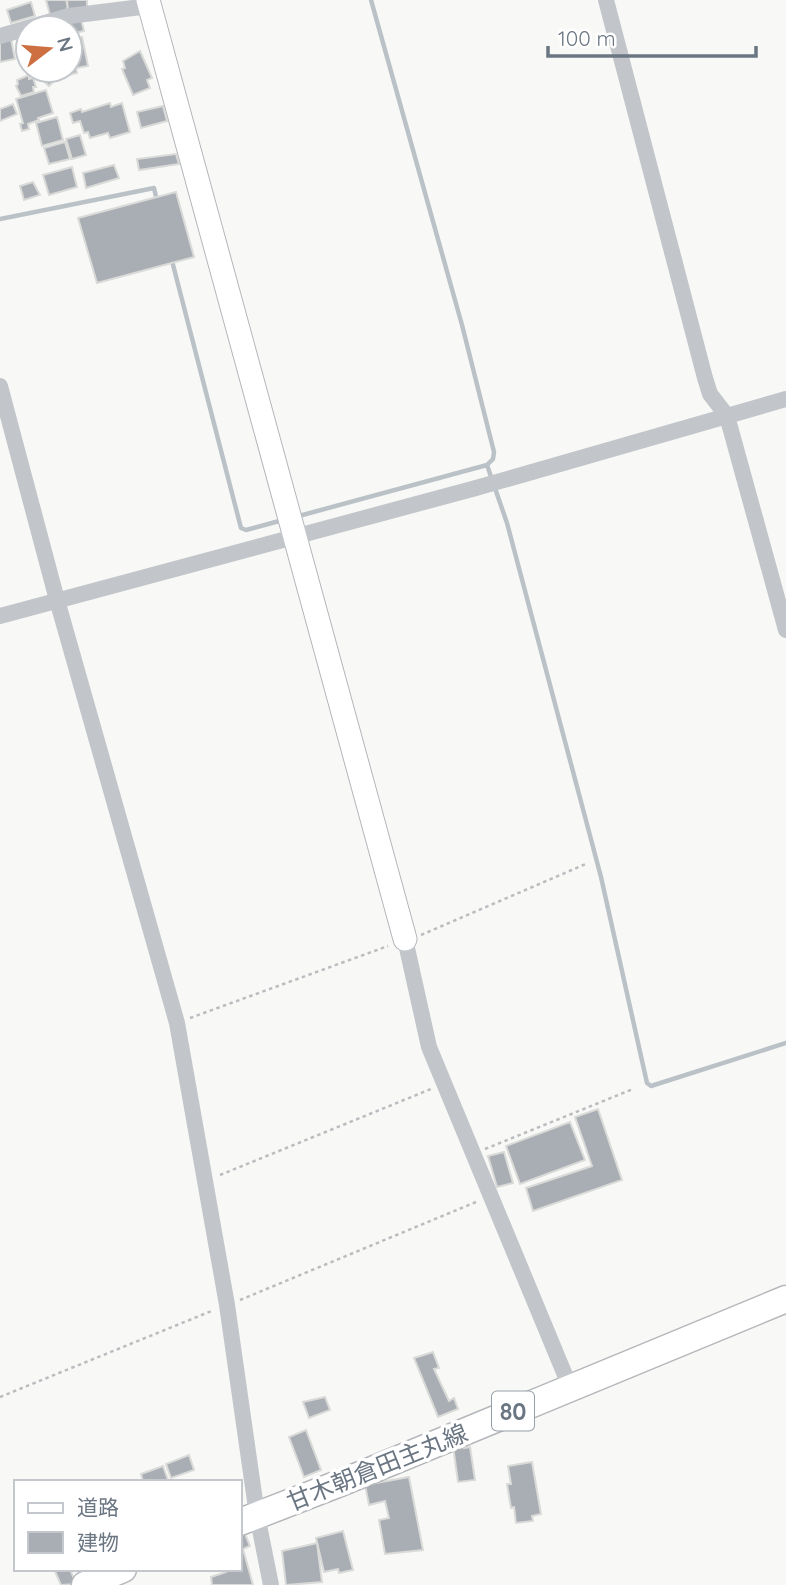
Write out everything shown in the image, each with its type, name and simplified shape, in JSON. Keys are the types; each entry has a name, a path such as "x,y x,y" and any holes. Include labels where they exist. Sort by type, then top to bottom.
{"main road":[{"name":"甘木朝倉田主丸線","path":"248,1519 786,1298"},
{"path":"85,1585 118,1571"}],"street":[{"path":"606,0 710,394 727,416 786,630"},
{"path":"0,36 69,16 148,3 405,939 429,1047 570,1387"},
{"path":"0,386 57,600 177,1023 227,1305 248,1519 271,1585"},
{"path":"0,616 476,488 786,400"}],"path":[{"path":"177,1023 452,922 588,863"},
{"path":"205,1181 444,1084"},
{"path":"472,1154 633,1089"},
{"path":"0,1397 490,1197"}],"building":[{"path":"46,0 66,0 66,10 50,14"},
{"path":"67,0 87,0 87,8 68,10"},
{"path":"31,2 34,14 14,14 14,22 11,23 7,10"},
{"path":"11,39 14,59 0,62 0,41"},
{"path":"84,47 88,66 84,67"},
{"path":"140,51 152,78 147,80 150,88 133,95 122,69 125,68 123,61"},
{"path":"35,84 36,87 33,87 34,92 21,96 16,86"},
{"path":"46,90 53,113 38,118 39,120 28,124 29,129 22,131 20,124 23,123 16,99"},
{"path":"110,103 111,107 122,103 130,132 110,138 108,133 90,138 88,132 84,133 80,121 73,123 70,113"},
{"path":"13,104 17,114 0,121 0,109"},
{"path":"163,106 167,121 141,128 137,112"},
{"path":"57,117 63,140 42,146 36,123"},
{"path":"80,135 86,155 72,159 66,139"},
{"path":"65,142 70,159 49,164 44,148"},
{"path":"176,154 179,164 139,170 137,159"},
{"path":"114,165 119,178 86,188 83,173"},
{"path":"72,167 77,187 49,195 43,175"},
{"path":"33,182 40,195 24,200 20,186"},
{"path":"176,192 194,257 97,283 78,218"},
{"path":"598,1109 622,1180 533,1211 526,1188 592,1166 575,1117"},
{"path":"570,1122 585,1160 520,1184 506,1146"},
{"path":"504,1152 513,1183 497,1187 488,1156"},
{"path":"433,1352 439,1368 434,1369 449,1401 454,1398 458,1409 438,1417 414,1358"},
{"path":"325,1397 330,1410 309,1418 303,1402"},
{"path":"306,1430 321,1470 304,1477 289,1437"},
{"path":"464,1444 464,1448 470,1447 475,1480 458,1482 453,1446"},
{"path":"189,1455 194,1470 171,1478 166,1464"},
{"path":"532,1462 541,1514 532,1516 533,1521 516,1523 507,1484 511,1484 508,1466"},
{"path":"163,1466 168,1480 142,1480 141,1474"},
{"path":"409,1477 423,1550 385,1554 379,1520 389,1518 385,1501 369,1505 365,1485"},
{"path":"343,1531 353,1570 324,1572 316,1538"},
{"path":"245,1534 250,1546 243,1549 253,1585 212,1585 211,1577 226,1571 242,1571 242,1535"},
{"path":"317,1543 322,1582 286,1585 282,1551"},
{"path":"55,1571 71,1571 76,1584 61,1585"}],"waterway":[{"path":"295,517 487,465 493,459 494,452 462,325 371,0"},
{"path":"0,219 154,188 157,201"},
{"path":"171,257 241,528 246,530 283,520"},
{"path":"487,465 507,523 601,877 647,1083 651,1086 786,1043"}]}
